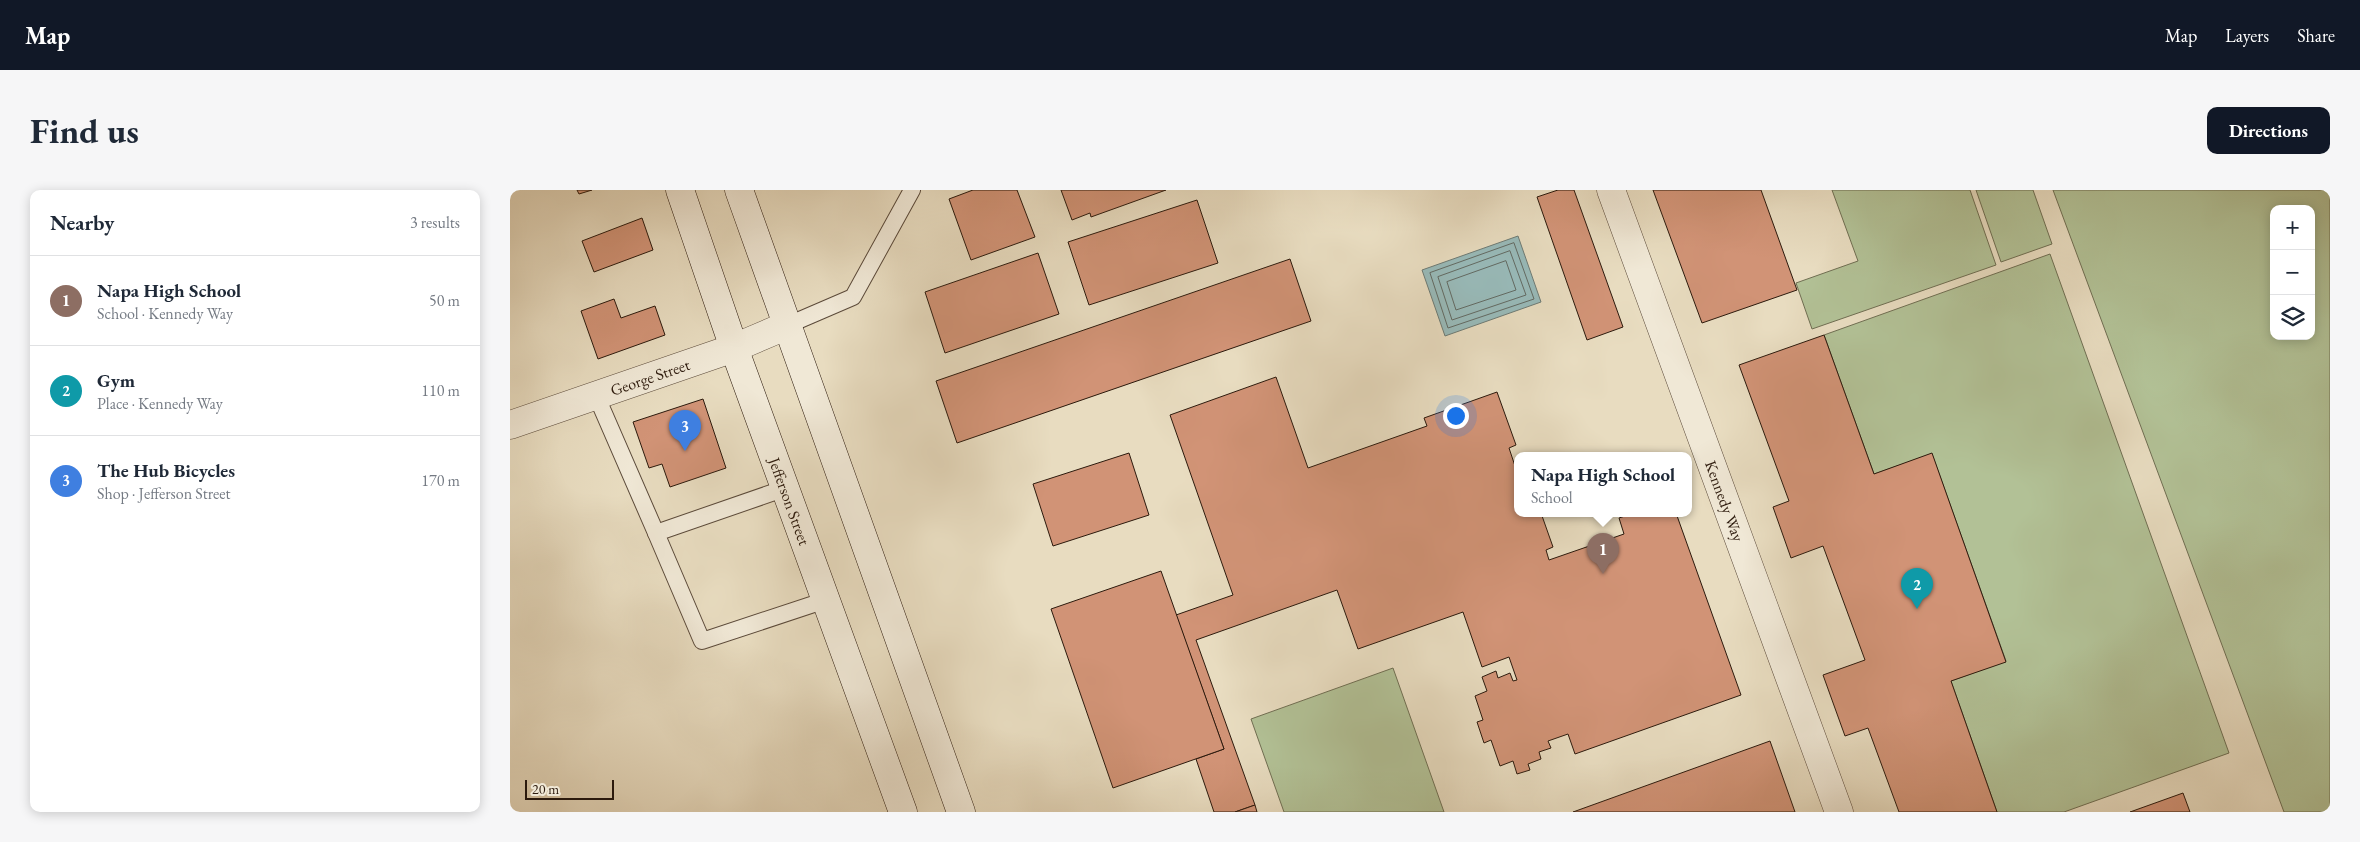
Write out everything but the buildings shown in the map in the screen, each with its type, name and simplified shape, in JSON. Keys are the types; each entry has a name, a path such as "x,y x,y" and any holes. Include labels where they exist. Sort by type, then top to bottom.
{"main road":[{"name":"Jefferson Street","path":"680,190 734,348 903,812"},
{"path":"739,190 961,812"},
{"name":"Kennedy Way","path":"1611,190 1839,812"},
{"name":"George Street","path":"510,425 734,348 788,325"}],"lane":[{"path":"788,325 853,297 912,190"},
{"path":"596,394 702,641 826,600"},
{"path":"656,533 786,488"}],"green space":[{"path":"1832,190 1970,190 1996,265 1812,329 1796,283 1858,261"},
{"path":"1976,190 2033,190 2052,244 2001,262"},
{"path":"2053,190 2330,190 2330,812 2284,812"},
{"path":"2050,254 2229,753 2064,812 1997,812 1951,681 2006,661 1932,454 1874,474 1824,335"},
{"path":"1393,668 1444,812 1284,812 1251,719"}],"water":[{"path":"1518,236 1541,302 1445,336 1422,270"}],"place":[{"name":"The Hub Bicycles","path":"685,451"},
{"name":"Napa High School","path":"1603,574"},
{"name":"Gym","path":"1917,609"}]}
